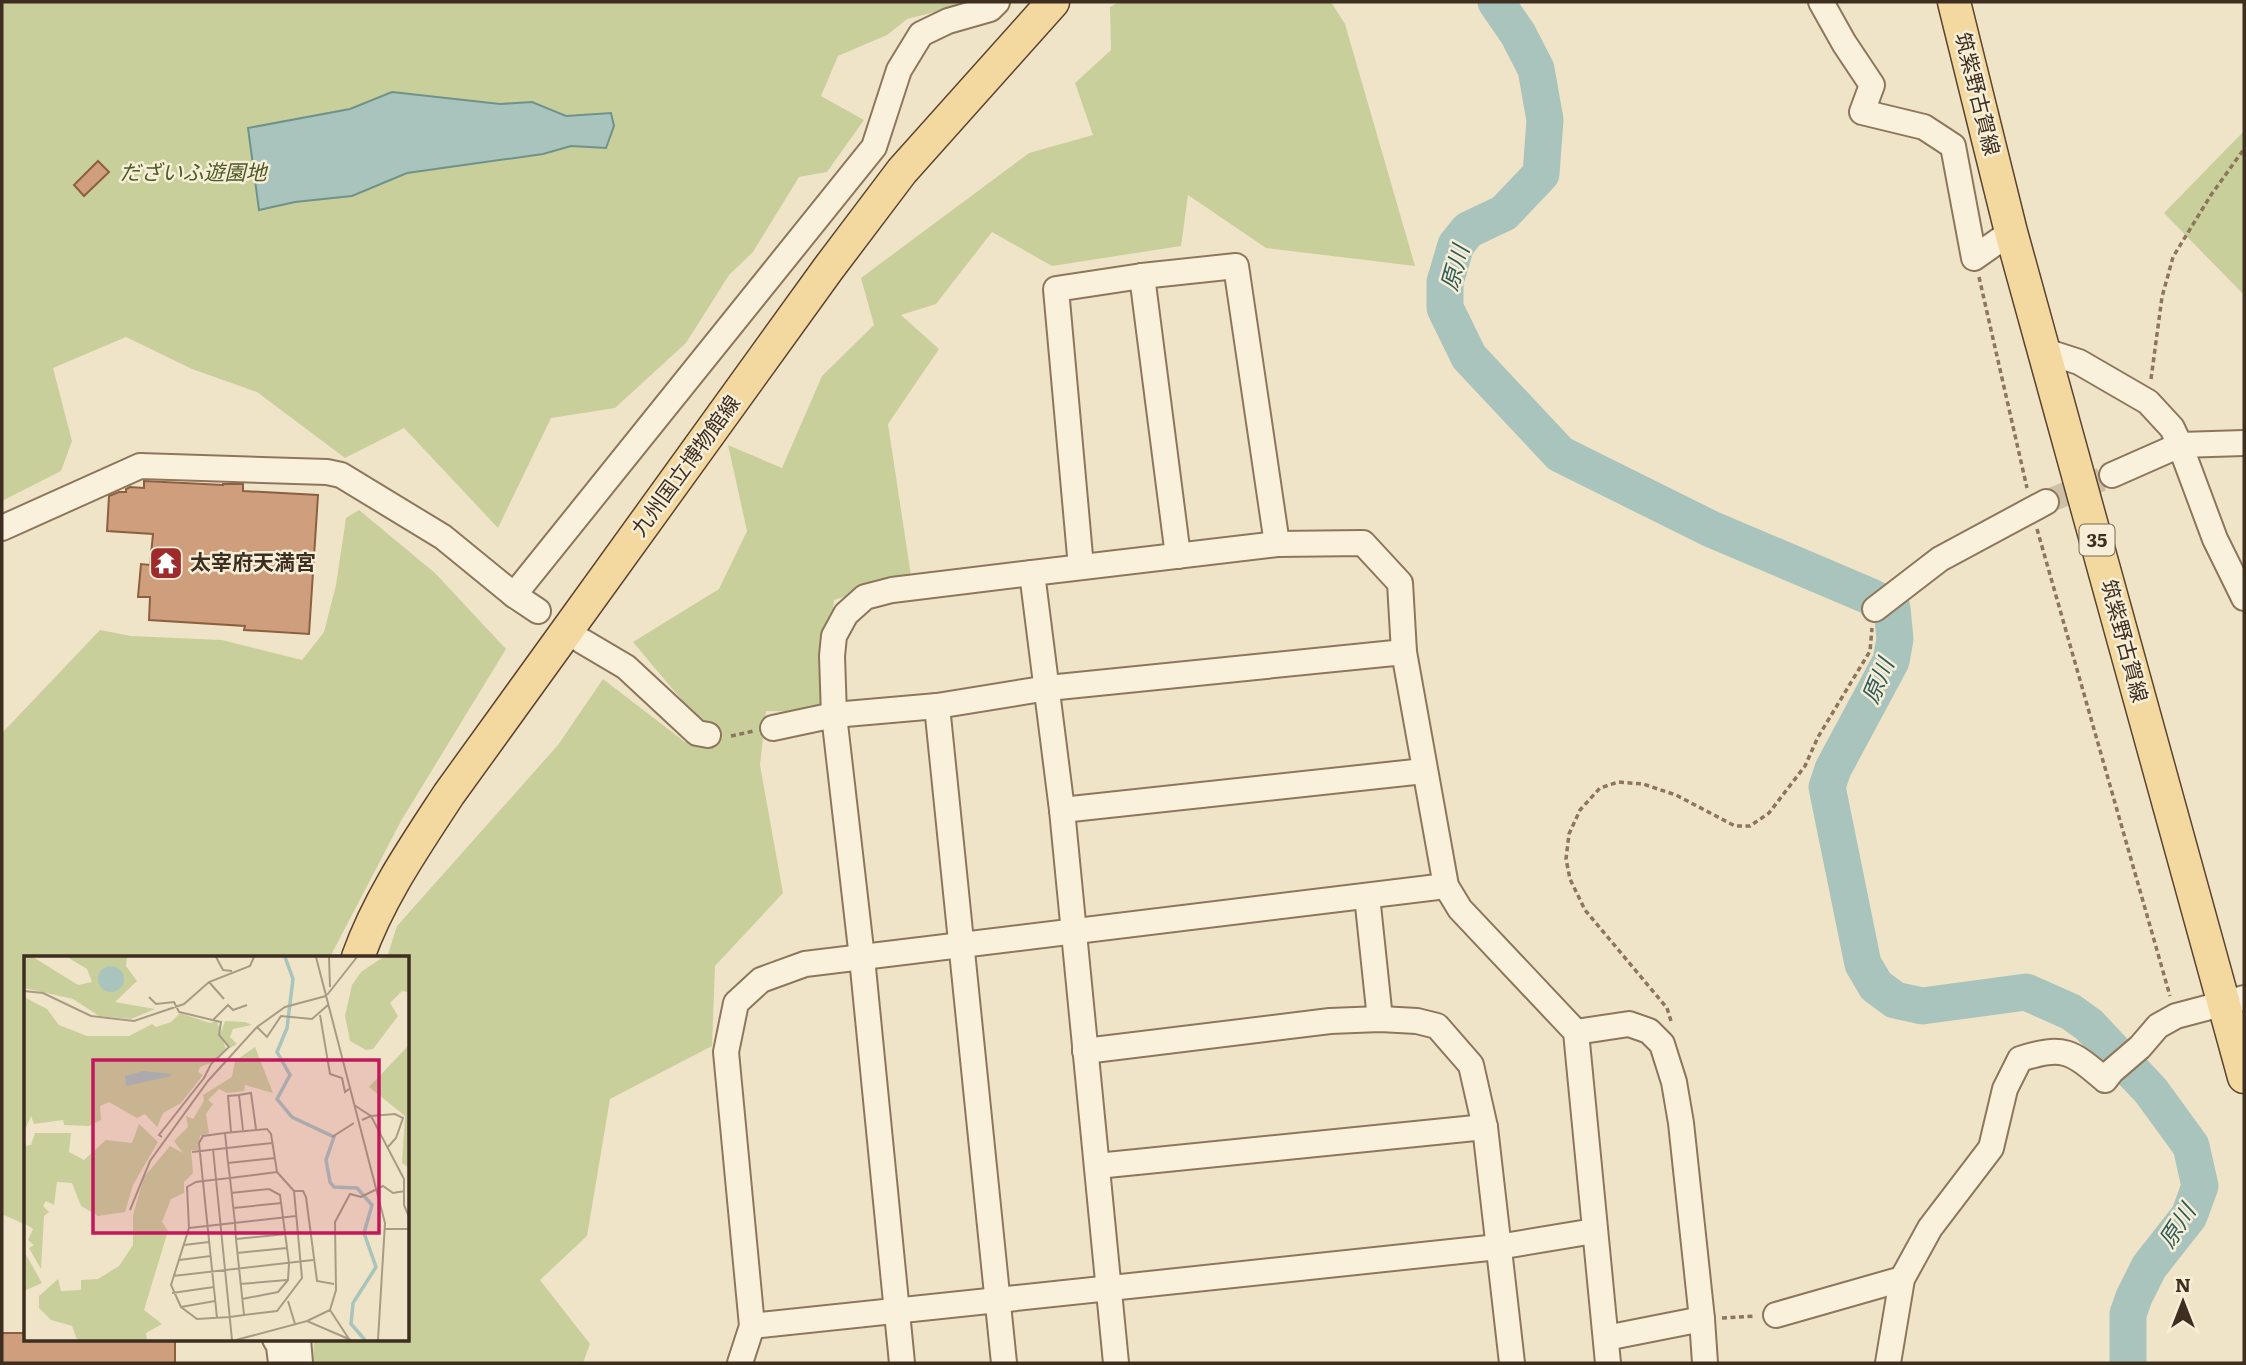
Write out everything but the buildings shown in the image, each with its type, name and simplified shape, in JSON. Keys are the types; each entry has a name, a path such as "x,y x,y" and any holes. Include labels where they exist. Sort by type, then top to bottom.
{"main road":[{"name":"九州国立博物館線","path":"358,956 367,932 404,862 449,794 828,269 902,172 1053,2"},
{"name":"筑紫野古賀線","path":"1954,2 2011,232 2234,1000 2244,1077"}],"street":[{"path":"514,595 874,147 899,70 921,34 948,21 990,9 997,2"},
{"path":"1821,2 1872,85 1862,112 1924,127 1953,146 1974,258 2011,232"},
{"path":"1081,567 1056,289 1142,276 1236,266 1277,544"},
{"path":"1142,276 1178,556"},
{"path":"2045,351 2079,362 2148,402 2172,428 2215,539 2244,598"},
{"path":"2112,475 2180,445 2244,443"},
{"path":"2,528 140,467 327,471 341,475 443,537 514,595 538,611"},
{"path":"1875,609 1940,559 2039,506"},
{"path":"902,1363 862,958 834,715 834,636 846,614 865,597 892,590 1277,544 1363,543 1400,583 1405,652 1446,886 1460,909 1576,1032 1608,1363"},
{"path":"1032,573 1062,810 1116,1363"},
{"path":"582,641 626,667 697,733 708,735"},
{"path":"773,728 834,715 937,706 1048,688 1405,652"},
{"path":"937,706 1004,1363"},
{"path":"1062,810 1424,771"},
{"path":"740,1363 752,1326 726,1052 736,1003 761,980 805,964 1446,886"},
{"path":"1367,896 1380,1019"},
{"path":"1888,1363 1902,1279 1930,1228 1991,1148 2005,1089 2020,1059 2064,1051 2082,1061 2105,1080 2158,1026 2176,1016 2234,1000"},
{"path":"1085,1051 1330,1021 1380,1019 1417,1021 1437,1026 1471,1065 1485,1127 1512,1363"},
{"path":"1576,1032 1629,1024 1648,1031 1662,1044 1674,1082 1681,1123 1703,1319 1705,1363"},
{"path":"1097,1166 1485,1127"},
{"path":"752,1326 1498,1247 1594,1231"},
{"path":"1776,1315 1902,1279"},
{"path":"1606,1338 1703,1319"},
{"path":"276,1340 281,1363"},
{"path":"298,1340 300,1363"}],"path":[{"path":"2148,402 2162,297 2173,257 2211,195 2244,149"},
{"path":"1974,258 2176,1016"},
{"path":"1674,1029 1667,1008 1585,910 1570,879 1566,859 1569,834 1580,810 1600,788 1618,782 1643,784 1676,795 1735,826 1750,826 1769,813 1805,766 1818,737 1870,651 1875,609"},
{"path":"708,735 722,738 773,728"},
{"path":"1703,1319 1776,1315"}],"green space":[{"name":"だざいふ遊園地","path":"2,2 975,2 907,19 887,35 838,56 821,96 864,120 827,172 799,177 753,252 729,275 686,343 615,408 551,418 498,528 404,428 345,458 257,392 192,369 126,337 53,368 72,441 61,471 2,501"},
{"path":"1119,2 1331,2 1345,24 1415,266 1266,248 1188,195 1181,246 1052,266 992,232 936,304 901,315 939,349 888,424 911,576 834,600 824,712 766,711 760,765 783,893 715,966 712,1046 610,1099 587,1236 540,1280 590,1344 583,1363 313,1363 314,1340 410,1340 410,956 387,956 397,926 558,745 603,679 685,742 711,735 633,642 719,589 747,531 728,445 782,468 822,376 874,325 861,278 1029,153 1093,135 1075,83 1111,50 1110,7"},
{"path":"2244,131 2244,295 2164,213"},
{"path":"359,510 435,573 506,649 401,821 331,956 24,956 24,1224 2,1214 2,733 100,630 131,636 222,640 302,660 324,632 336,585 346,518"}],"water":[{"path":"392,92 500,104 532,102 566,116 611,113 614,126 606,148 571,146 543,154 407,173 352,196 295,202 259,210 248,128 350,109"}],"waterway":[{"name":"原川","path":"1496,2 1518,34 1536,69 1545,120 1541,174 1504,213 1468,230 1456,245 1445,282 1445,308 1469,357 1560,454 1711,529 1892,608 1895,639 1891,661 1833,769 1827,787 1863,964 1876,986 1895,1000 1922,1006 2026,992 2071,1012 2089,1025 2151,1091 2191,1146 2200,1186 2189,1216 2149,1267 2134,1297 2128,1314 2128,1363"}],"tunnel":[{"path":"2046,502 2112,475"}],"place":[{"name":"太宰府天満宮","path":"166,563"}]}
